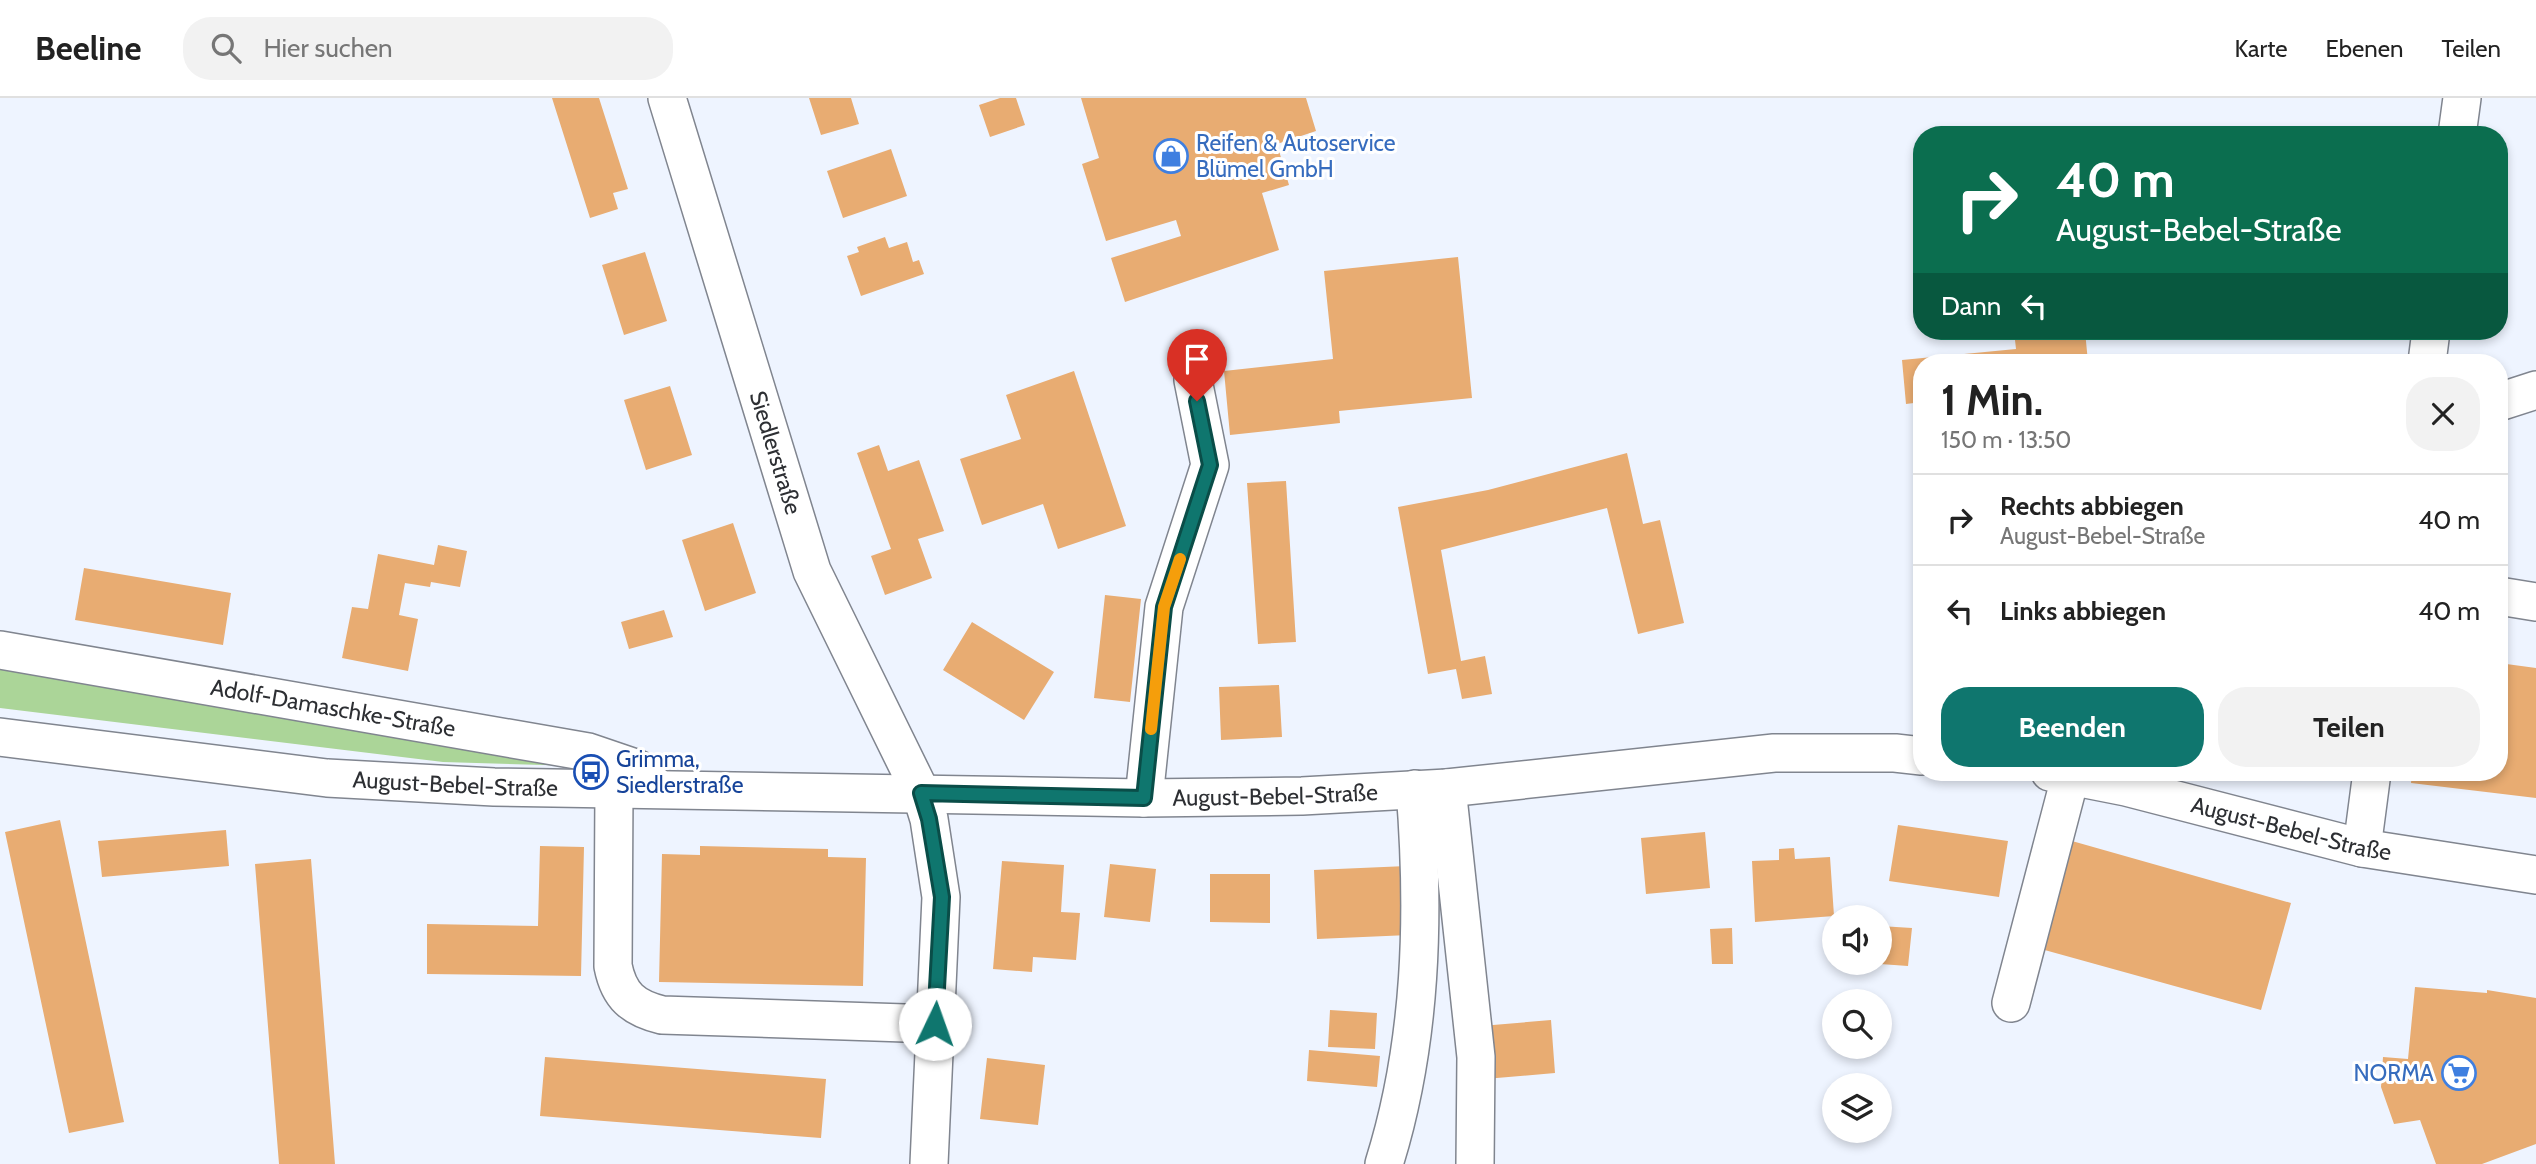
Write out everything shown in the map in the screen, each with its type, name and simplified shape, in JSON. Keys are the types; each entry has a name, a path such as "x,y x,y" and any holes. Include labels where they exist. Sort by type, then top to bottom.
{"street":[{"name":"Siedlerstraße","path":"667,98 812,571 921,793 929,819 942,897 929,1164"},
{"path":"2458,126 2462,98"},
{"path":"1144,798 1164,607 1210,465 1193,380"},
{"path":"2508,399 2536,390"},
{"path":"2508,597 2536,602"},
{"name":"Adolf-Damaschke-Straße","path":"0,650 588,752 638,769 657,788"},
{"name":"August-Bebel-Straße","path":"0,737 327,778 494,787 1144,798 1302,796 1431,788 1774,752 1913,755"},
{"path":"2011,1003 2059,781"},
{"name":"August-Bebel-Straße","path":"2093,781 2362,848 2536,875"},
{"path":"2362,848 2371,781"},
{"path":"614,788 613,966 617,985 629,1001 641,1010 662,1015 935,1024"},
{"path":"1384,1164 1401,1105 1412,1039 1420,954 1422,873 1431,788"},
{"path":"1431,788 1476,1057 1475,1164"}],"green space":[{"path":"0,663 578,766 443,762 0,708"}],"building":[{"path":"552,98 599,98 628,189 613,193 618,209 590,218"},
{"path":"809,98 851,98 859,124 821,135"},
{"path":"1000,98 1016,98 1025,125 990,137 979,105"},
{"path":"1081,98 1306,98 1316,131 1277,144 1289,185 1262,193 1279,250 1125,302 1111,258 1181,236 1176,220 1106,241 1082,164 1099,158"},
{"path":"891,149 907,196 843,218 827,171"},
{"path":"885,237 889,248 907,242 913,262 919,260 924,274 861,296 847,256 859,252 857,247"},
{"path":"645,252 667,321 624,335 602,265"},
{"path":"1458,257 1472,398 1339,411 1340,423 1230,435 1224,371 1333,359 1324,271"},
{"path":"2015,340 2086,340 2087,354 1964,354 2016,349"},
{"path":"1913,359 1913,403 1906,404 1902,360"},
{"path":"1074,371 1126,526 1058,549 1043,504 982,525 960,459 1021,439 1006,395"},
{"path":"670,386 692,455 646,470 624,400"},
{"path":"879,445 888,471 919,460 944,531 918,539 932,578 885,595 871,556 891,549 857,453"},
{"path":"1627,453 1643,524 1660,520 1684,623 1638,634 1607,508 1441,550 1461,661 1485,656 1492,694 1462,699 1456,669 1428,674 1398,507 1488,490"},
{"path":"1286,481 1296,642 1258,644 1247,483"},
{"path":"733,523 756,593 705,611 682,540"},
{"path":"438,545 467,551 460,587 431,582 430,587 405,583 399,615 418,619 408,671 342,658 352,607 368,609 378,554 434,565"},
{"path":"84,568 231,593 223,645 75,620"},
{"path":"1105,595 1141,599 1130,702 1094,698"},
{"path":"664,610 673,637 629,649 621,622"},
{"path":"972,622 1054,672 1024,720 943,670"},
{"path":"2508,664 2536,668 2536,798 2411,783 2508,781"},
{"path":"1279,685 1282,737 1221,740 1219,687"},
{"path":"60,820 124,1122 69,1133 5,832"},
{"path":"1898,825 2008,841 1999,897 1889,881"},
{"path":"226,830 229,866 102,877 98,841"},
{"path":"1705,832 1710,888 1646,894 1641,838"},
{"path":"2072,841 2291,903 2261,1010 2041,949"},
{"path":"540,846 584,847 581,976 427,974 427,924 538,926"},
{"path":"700,846 828,849 828,857 866,858 863,986 659,982 662,854 700,855"},
{"path":"1794,848 1795,859 1830,857 1833,905 1822,905 1822,917 1755,922 1752,861 1779,860 1779,849"},
{"path":"311,859 335,1164 279,1164 255,864"},
{"path":"1002,861 1064,865 1061,912 1080,913 1076,960 1033,957 1032,972 993,969"},
{"path":"1110,864 1156,869 1150,922 1104,917"},
{"path":"1407,866 1409,935 1317,939 1314,870"},
{"path":"1210,874 1270,874 1270,923 1210,922"},
{"path":"1892,927 1912,928 1908,966 1892,965"},
{"path":"1732,928 1733,964 1712,964 1710,929"},
{"name":"NORMA","path":"2415,987 2487,993 2487,990 2536,998 2536,1144 2482,1164 2436,1164 2420,1120 2394,1124 2381,1087 2383,1057 2408,1059"},
{"path":"1330,1010 1377,1013 1375,1049 1328,1047"},
{"path":"1551,1020 1555,1073 1485,1079 1481,1026"},
{"path":"1309,1050 1380,1056 1377,1087 1307,1081"},
{"path":"545,1057 826,1079 821,1138 540,1116"},
{"path":"987,1058 1045,1065 1038,1125 980,1119"}],"slow traffic":[{"path":"1151,729 1164,607 1180,559"}],"place":[{"name":"Reifen & Autoservice Blümel GmbH","path":"1171,156"},
{"name":"Grimma, Siedlerstraße","path":"591,772"},
{"name":"NORMA","path":"2459,1073"}],"route":[{"path":"935,1024 942,897 929,819 921,793 1144,798 1164,607 1210,465 1197,401"}]}
